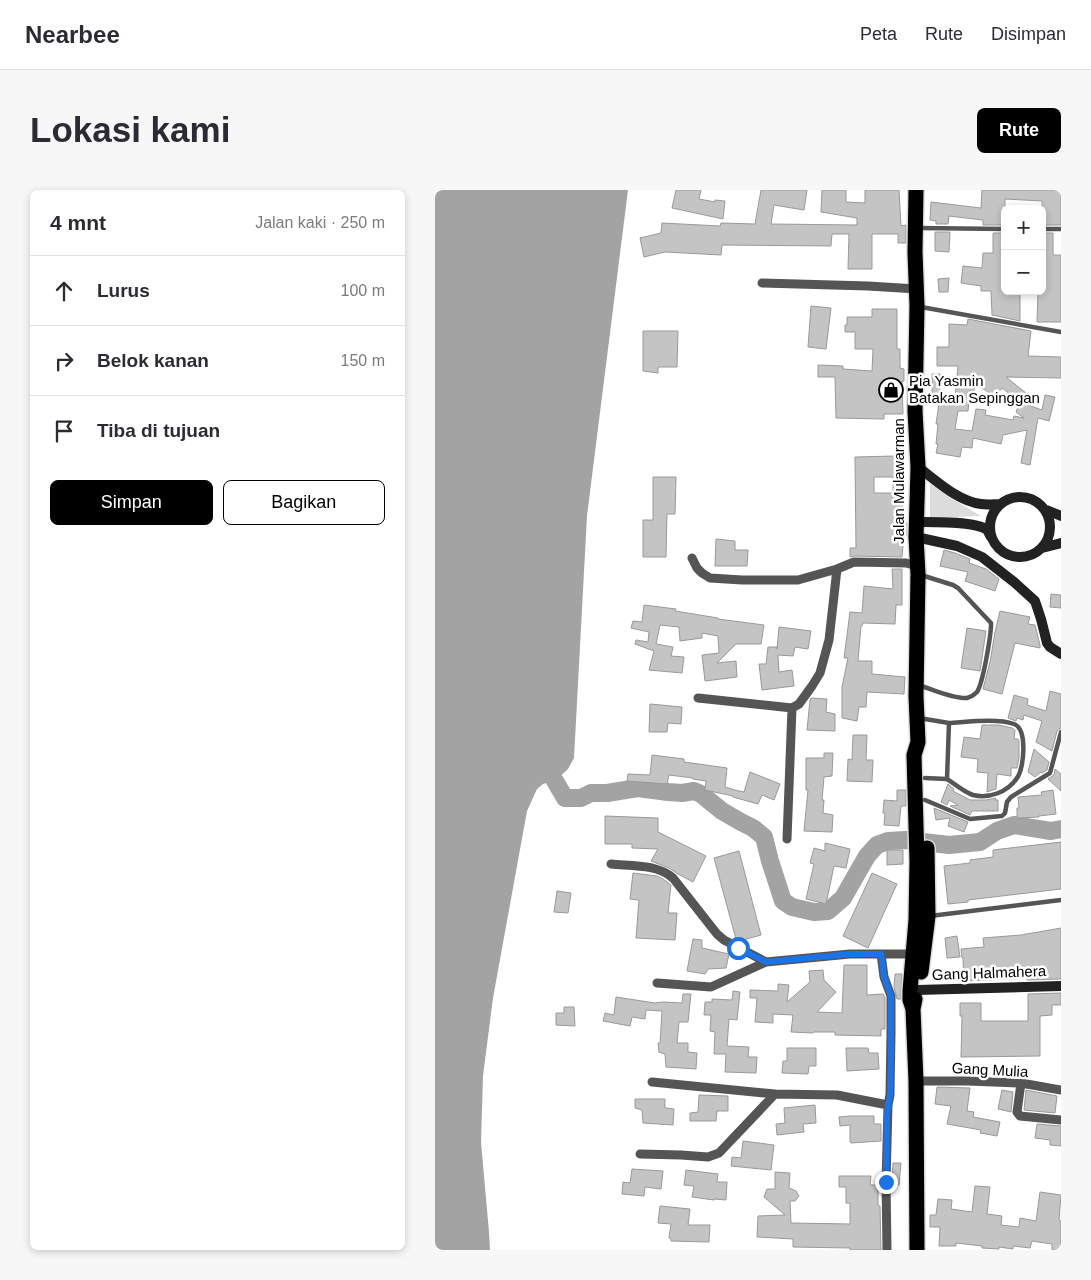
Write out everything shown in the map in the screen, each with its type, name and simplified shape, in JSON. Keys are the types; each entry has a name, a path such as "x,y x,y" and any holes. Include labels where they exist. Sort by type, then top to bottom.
{"highway":[{"name":"Jalan Mulawarman","path":"916,190 917,718 918,742 925,778 925,800 921,825"},
{"name":"Jalan Mulawarman","path":"917,1250 916,1081 913,1008 928,916 914,755 918,742"},
{"name":"Jalan Mulawarman","path":"913,1008 910,1000 910,991 922,861"}],"street":[{"path":"762,283 917,289"},
{"path":"918,467 957,495 981,504 1001,504"},
{"path":"991,538 992,516 996,509 1009,499 1028,498 1037,502 1044,509 1048,518 1049,529 1047,539 1042,548"},
{"path":"1044,509 1061,516"},
{"path":"916,530 955,523 973,525 986,530 1000,550 1014,557 1024,557 1034,554 1042,548 1061,543"},
{"path":"916,530 982,557 1014,582 1035,601 1047,642 1050,647 1061,654"},
{"path":"692,558 697,568 710,578 742,580 798,580 854,562 906,563 917,570"},
{"path":"698,698 792,708 799,704 820,673 829,640 837,569"},
{"path":"787,839 792,708"},
{"path":"611,864 659,869 667,872 717,934 724,940 766,962"},
{"path":"657,983 711,987 766,962 850,954 913,954"},
{"path":"881,954 884,977 891,996 886,1182 887,1250"},
{"name":"Gang Halmahera","path":"917,990 1061,986"},
{"name":"Gang Mulia","path":"916,1081 968,1080 1021,1083 1061,1090"},
{"path":"652,1082 775,1094 837,1095 888,1105"},
{"path":"1021,1083 1018,1114 1020,1116 1061,1120"},
{"path":"640,1154 708,1157 719,1153 775,1094"}],"lane":[{"path":"915,228 1001,228"},
{"path":"1046,229 1061,229"},
{"path":"917,306 1061,332"},
{"path":"917,570 958,588 991,623 981,680 977,691 971,696 968,698 958,698 917,684"},
{"path":"917,718 949,723 991,721 1014,724 1020,730 1023,741 1020,773 1017,779 997,794 974,795 947,779 925,778"},
{"path":"947,779 949,723"},
{"path":"925,800 970,819 1002,816 1005,813 1007,802 1011,796 1050,773 1061,732"},
{"path":"928,916 1061,900"}],"shaded area":[{"path":"435,190 628,190 587,516 574,758 568,769 555,781 543,784 537,789 527,811 493,998 483,1076 481,1142 490,1250 435,1250"},
{"path":"930,483 949,497 981,516 930,518"}],"building":[{"path":"676,190 701,190 699,199 715,202 715,200 725,201 723,219 672,208"},
{"path":"761,190 807,190 804,210 774,205 771,224 857,225 857,218 821,212 822,190 846,190 846,202 865,203 865,190 899,190 901,226 906,225 906,243 898,243 898,234 872,234 872,269 848,269 849,234 832,234 831,246 722,245 721,255 665,252 644,257 640,238 661,233 662,223 720,226 721,223 755,224"},
{"path":"982,190 1061,190 1061,225 1046,225 1046,205 1042,205 1042,201 1005,199 1005,205 1001,205 1001,225 983,225 983,220 949,216 948,224 936,224 936,221 930,220 931,202 981,208"},
{"path":"935,232 950,232 949,252 935,251"},
{"path":"993,233 1001,233 1001,295 1020,295 1020,321 992,315 991,291 981,291 981,286 961,283 963,266 982,268 983,253 993,253"},
{"path":"1046,233 1053,233 1053,255 1061,255 1061,322 1037,322 1038,295 1046,295"},
{"path":"949,278 948,292 939,292 938,279"},
{"path":"811,306 831,308 826,349 808,347"},
{"path":"872,309 897,309 897,349 900,349 900,368 904,369 904,381 902,381 903,414 884,414 884,419 836,418 835,377 818,377 818,365 843,366 843,369 872,371 873,349 855,349 855,332 845,332 845,325 847,325 847,317 872,317"},
{"path":"968,319 1031,331 1028,356 1061,357 1061,378 1006,377 1026,393 1019,401 1002,388 995,397 975,383 974,391 970,390 968,411 958,411 955,429 972,431 976,409 986,410 985,415 1013,420 1014,416 1024,418 1016,412 1020,402 1042,410 1045,395 1055,397 1049,421 1038,418 1030,465 1021,463 1027,430 1003,435 1001,444 973,438 972,448 962,447 960,457 936,453 938,424 936,424 940,396 955,398 958,366 937,366 937,347 949,347 949,324 967,325"},
{"path":"643,331 678,331 677,367 658,367 658,373 643,371"},
{"path":"932,374 940,374 940,395 932,395"},
{"path":"903,443 904,476 901,523 907,523 907,535 904,535 902,557 850,557 850,548 856,548 855,457 895,456 895,444","holes":["874,477 893,477 893,493 874,493"]},
{"path":"653,477 676,477 675,514 667,514 666,557 643,557 643,520 653,520"},
{"path":"716,539 735,541 735,550 748,550 747,566 715,566"},
{"path":"944,550 970,559 969,563 986,569 999,579 995,591 965,581 968,572 940,566"},
{"path":"892,569 902,569 902,605 896,605 895,624 863,623 861,626 858,661 872,661 872,674 905,677 904,694 867,692 866,707 859,707 857,721 842,718 842,687 848,658 844,658 850,612 862,613 864,586 893,589"},
{"path":"1051,594 1061,595 1061,608 1050,607"},
{"path":"644,605 676,609 675,611 718,619 764,625 761,644 736,644 717,663 736,661 737,677 705,681 702,655 719,653 718,636 702,633 702,638 680,641 679,627 660,625 656,644 673,647 671,656 684,657 682,673 649,670 654,651 635,644 636,640 648,642 649,632 631,628 633,621 642,622"},
{"path":"1000,611 1030,617 1028,624 1035,625 1040,645 1040,648 1015,643 1002,694 983,689"},
{"path":"779,627 811,631 808,649 795,647 793,656 778,655 779,672 792,670 794,686 762,690 759,664 766,664 768,647 777,647 777,649"},
{"path":"967,628 986,631 980,671 961,668"},
{"path":"1050,691 1061,694 1061,728 1057,731 1052,751 1036,742 1042,721 1024,715 1023,720 1017,718 1016,721 1008,718 1014,695 1028,699 1027,705 1046,711"},
{"path":"811,698 827,699 826,712 835,714 835,731 807,730"},
{"path":"650,704 682,707 681,724 668,723 667,732 649,732"},
{"path":"982,725 999,725 1012,728 1015,730 1014,739 1019,741 1017,768 1011,768 1011,776 997,774 996,789 987,792 988,773 977,772 978,759 961,757 964,737 980,739"},
{"path":"853,735 867,735 866,760 873,760 872,782 847,781 848,759 852,760"},
{"path":"1034,749 1049,762 1047,770 1035,777 1028,772"},
{"path":"824,753 833,753 832,776 824,777 822,800 824,800 823,813 833,815 832,832 804,831 808,790 806,790 806,758 824,758"},
{"path":"652,755 684,759 684,762 727,768 725,787 735,790 744,792 750,772 780,784 774,800 762,795 758,804 705,790 706,781 693,778 669,775 667,784 627,781 628,774 650,775"},
{"path":"1055,769 1061,774 1061,791 1048,779 1054,775"},
{"path":"948,784 954,789 953,791 970,800 996,798 995,800 998,800 998,811 972,811 970,815 950,806 958,805 949,800 947,805 941,802"},
{"path":"897,790 906,790 906,806 901,806 899,826 884,825 884,800 897,801"},
{"path":"1053,790 1056,814 1017,818 1017,808 1019,808 1018,797 1042,795 1041,792"},
{"path":"934,808 968,822 964,832 948,826 950,818 936,820"},
{"path":"605,816 658,818 658,832 706,856 693,882 669,868 651,861 658,849 632,848 632,844 605,844"},
{"path":"1061,842 1061,889 948,904 944,866 970,863 970,860 993,857 993,850"},
{"path":"825,843 850,849 846,868 834,866 826,904 806,899 814,864 810,863 814,848 825,851"},
{"path":"887,850 903,850 903,864 887,865"},
{"path":"739,851 761,935 739,941 736,939 714,858"},
{"path":"633,873 657,876 671,885 668,913 677,913 675,940 636,938 639,900 630,899"},
{"path":"872,873 897,884 868,948 843,936"},
{"path":"557,891 571,893 568,913 554,912"},
{"path":"1061,928 1061,979 1027,980 1027,978 964,981 961,949 984,947 983,938 1021,935"},
{"path":"957,936 960,957 947,958 945,938"},
{"path":"693,939 702,940 702,948 729,954 726,968 708,969 705,974 687,971"},
{"path":"844,965 867,965 867,995 883,994 885,997 885,1029 881,1029 881,1036 835,1035 835,1032 791,1032 793,1015 773,1014 773,1023 755,1022 757,998 750,998 750,990 778,991 778,984 789,985 787,1002 810,982 809,971 823,970 824,980 836,992 817,1012 842,1013"},
{"path":"895,974 902,974 901,999 897,999 894,987"},
{"path":"733,991 740,992 737,1020 729,1019 727,1046 749,1047 748,1057 757,1057 756,1073 725,1072 726,1054 714,1054 715,1032 710,1031 711,1015 704,1015 705,1002 712,1002 712,999 732,1000"},
{"path":"1061,993 1061,1005 1052,1005 1052,1015 1040,1016 1040,1056 961,1057 962,1016 960,1016 960,1003 981,1003 981,1021 1028,1021 1028,994"},
{"path":"683,994 691,994 688,1022 679,1022 677,1043 688,1043 688,1052 697,1053 696,1069 666,1067 665,1054 659,1052 658,1043 660,1043 662,1011 646,1010 645,1019 632,1017 630,1026 603,1021 605,1013 614,1015 616,997 655,1003 682,1003"},
{"path":"564,1007 574,1007 575,1026 556,1025 556,1013 564,1013"},
{"path":"787,1048 816,1048 816,1066 809,1066 808,1074 782,1073 783,1061 787,1061"},
{"path":"846,1048 868,1048 869,1053 878,1053 879,1069 847,1071"},
{"path":"937,1087 970,1088 967,1111 974,1112 973,1117 1000,1122 997,1136 980,1133 981,1130 947,1124 951,1106 935,1104"},
{"path":"1002,1090 1013,1092 1011,1112 998,1109"},
{"path":"1026,1090 1057,1096 1055,1113 1024,1110"},
{"path":"699,1095 728,1096 728,1111 717,1111 716,1121 690,1121 690,1113 698,1112"},
{"path":"635,1099 665,1099 665,1108 674,1109 673,1125 643,1123 642,1110 635,1108"},
{"path":"815,1105 816,1123 803,1124 804,1132 777,1135 776,1124 785,1123 784,1108"},
{"path":"874,1116 874,1124 881,1124 881,1141 851,1143 850,1125 840,1126 839,1117"},
{"path":"1037,1124 1061,1126 1061,1146 1050,1145 1050,1140 1035,1138"},
{"path":"743,1141 774,1145 771,1170 731,1166 732,1157 741,1158"},
{"path":"893,1163 901,1163 899,1185 892,1184"},
{"path":"632,1169 663,1171 661,1189 645,1187 644,1196 622,1194 623,1182 630,1183"},
{"path":"686,1170 718,1174 717,1182 727,1182 726,1200 692,1197 694,1186 684,1185"},
{"path":"775,1172 790,1173 789,1188 796,1191 799,1196 795,1201 790,1201 791,1223 850,1224 850,1203 846,1203 846,1187 839,1187 839,1176 871,1176 870,1185 878,1185 881,1250 793,1247 793,1239 757,1237 758,1216 785,1215 764,1197 767,1189 775,1189"},
{"path":"975,1186 990,1187 987,1214 1002,1216 1001,1225 1019,1227 1020,1218 1036,1221 1040,1192 1061,1195 1059,1220 1061,1221 1061,1250 1052,1250 1052,1244 1032,1241 1030,1248 1013,1246 1013,1249 999,1247 999,1249 982,1248 982,1246 956,1243 956,1246 939,1246 940,1227 930,1227 930,1215 936,1215 938,1199 952,1200 951,1209 972,1212"},
{"path":"660,1206 690,1209 688,1225 710,1225 709,1242 671,1241 669,1238 671,1224 658,1223"}],"waterway":[{"path":"555,781 565,798 581,798 591,793 607,793 638,788 682,793 694,791 701,794 722,811 753,828 764,837 783,901 792,907 814,912 828,911 843,898 867,856 877,845 888,841 906,840 949,845 980,842 997,831 1014,825 1051,831 1061,829"}],"place":[{"name":"Pia Yasmin Batakan Sepinggan","path":"891,390"}],"route":[{"path":"738,948 766,962 850,954 881,954 884,977 891,996 891,1060 890,1095 887,1112 886,1182"}]}
